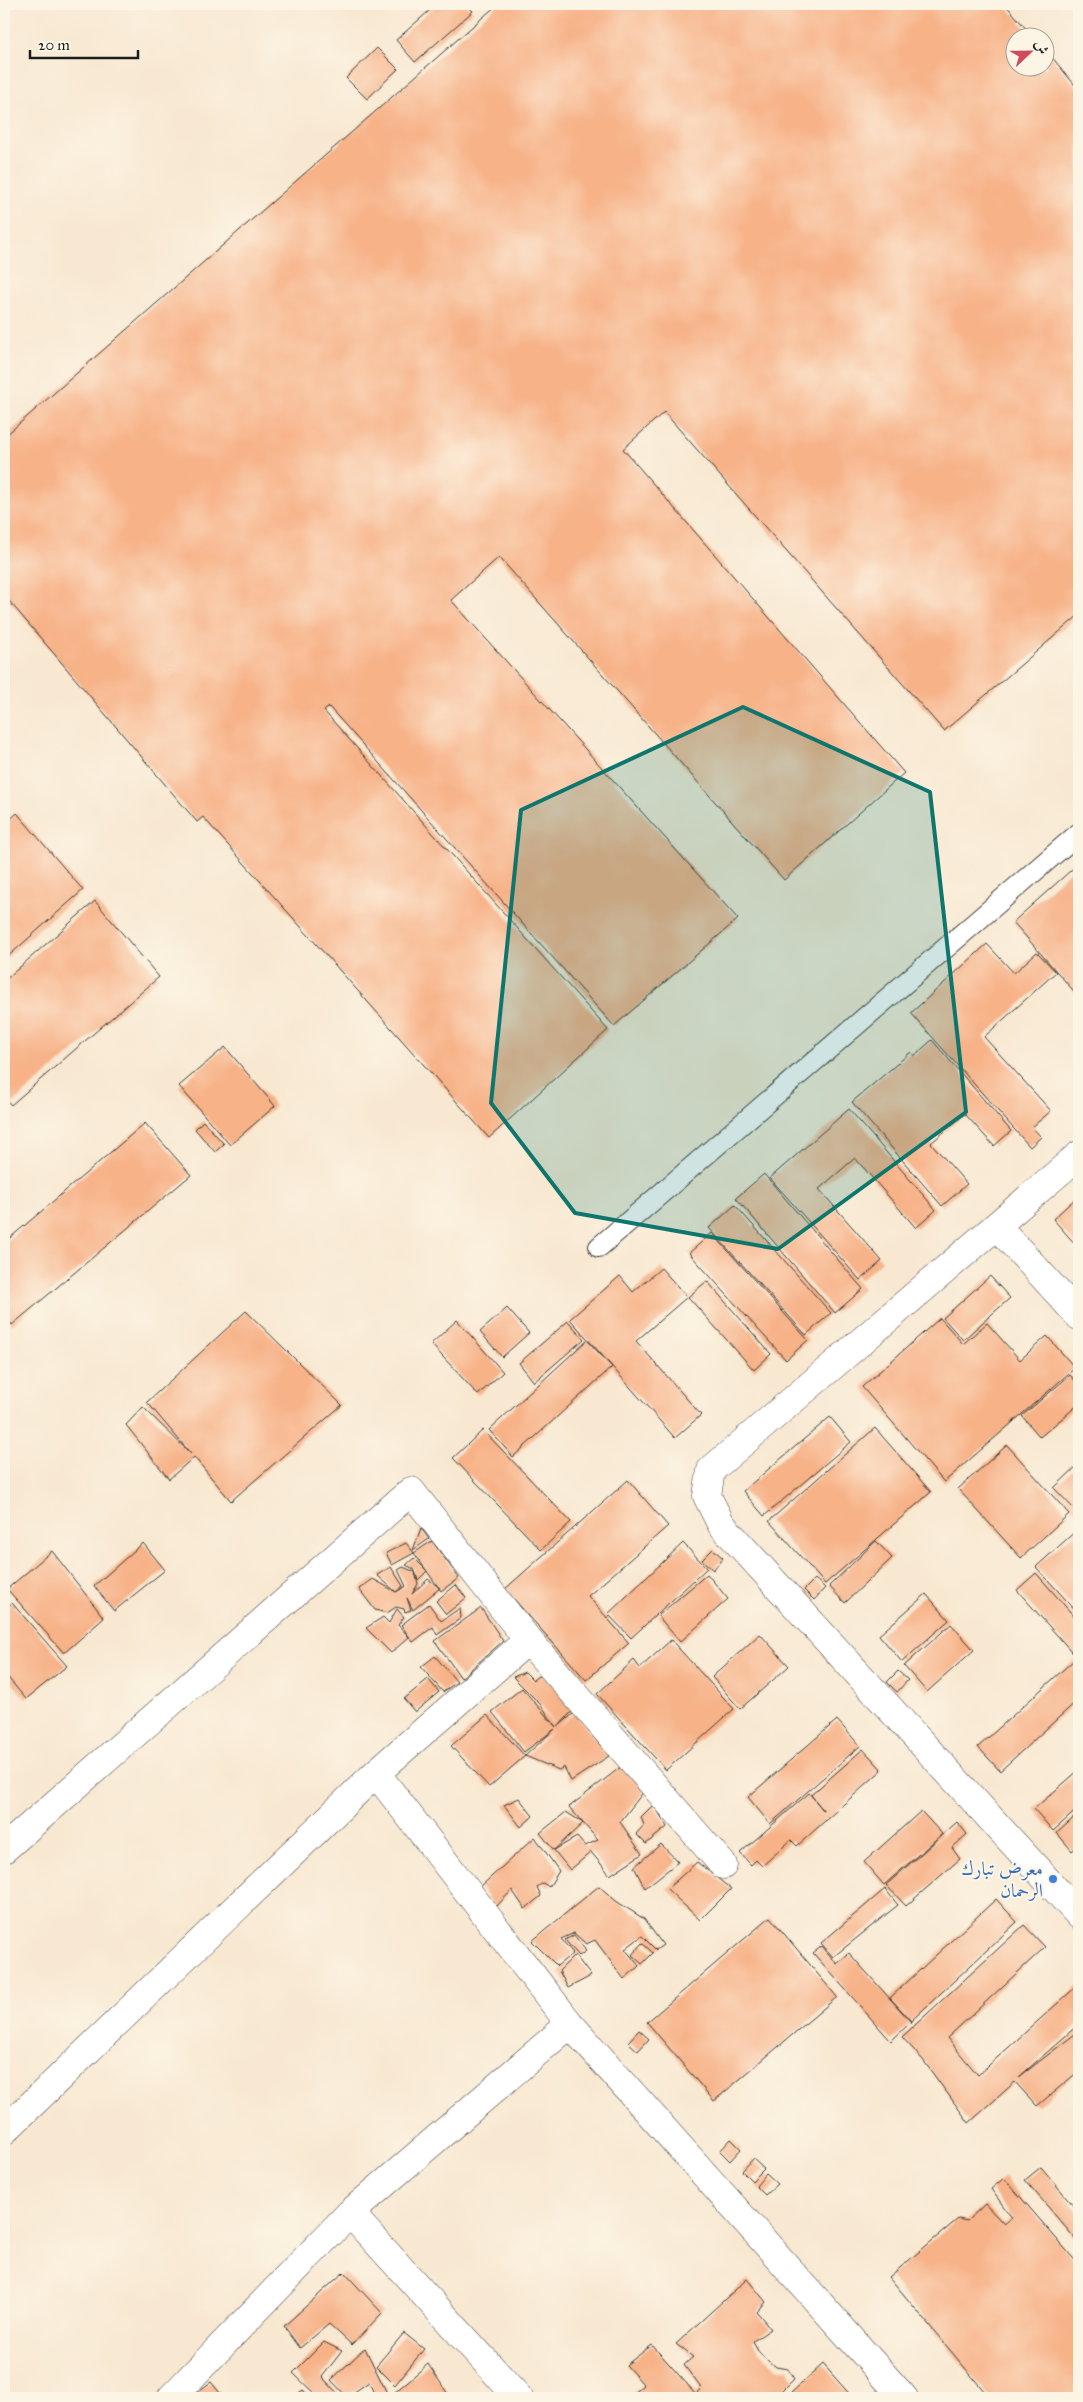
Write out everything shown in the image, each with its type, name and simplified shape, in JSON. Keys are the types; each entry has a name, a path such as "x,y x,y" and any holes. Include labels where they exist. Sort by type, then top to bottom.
{"street":[{"path":"1079,1155 711,1470 707,1496 721,1524 1079,1915"},
{"path":"997,1226 1079,1316"},
{"path":"4,1850 411,1491 528,1640 722,1865"},
{"path":"4,2131 376,1773 528,1640"},
{"path":"376,1773 570,2024 904,2398"},
{"path":"171,2398 350,2213 570,2024"},
{"path":"350,2213 519,2398"}],"lane":[{"path":"599,1248 1079,832"}],"highlighted area":[{"path":"743,707 930,792 966,1112 778,1249 575,1213 491,1103 521,810"}],"building":[{"path":"437,4 466,4 473,11 415,62 396,40"},
{"path":"498,4 1005,4 1025,28 1006,28 1006,78 1056,78 1056,62 1079,90 1079,615 944,731 664,412 623,449 904,773 784,880 499,557 451,600 738,919 614,1026 329,707 324,711 608,1030 489,1138 203,817 197,822 4,595 4,437"},
{"path":"377,48 398,69 367,99 346,78"},
{"path":"17,813 83,890 4,960 4,825"},
{"path":"1079,863 1079,997 1013,922"},
{"path":"95,901 159,977 11,1105 4,1097 4,981"},
{"path":"987,944 1014,973 1037,952 1056,972 984,1037 1051,1111 1032,1127 1041,1137 1030,1147 911,1013"},
{"path":"932,1040 1011,1131 994,1146 965,1114 931,1143 967,1184 942,1206 852,1102 911,1052 914,1056"},
{"path":"225,1047 275,1106 230,1145 179,1086"},
{"path":"849,1109 936,1210 916,1228 855,1158 819,1189 882,1261 860,1280 770,1178"},
{"path":"203,1121 224,1144 215,1152 195,1129"},
{"path":"145,1123 191,1175 12,1325 4,1314 4,1243"},
{"path":"764,1174 863,1289 835,1313 736,1198"},
{"path":"1079,1195 1079,1243 1076,1245 1053,1219"},
{"path":"735,1205 831,1313 806,1335 709,1228"},
{"path":"712,1233 808,1340 786,1360 689,1253"},
{"path":"661,1268 687,1297 636,1341 701,1415 675,1438 570,1319 620,1276 633,1292"},
{"path":"990,1276 1010,1298 963,1340 943,1318"},
{"path":"707,1281 771,1354 754,1370 688,1297"},
{"path":"507,1308 529,1333 502,1357 480,1332"},
{"path":"246,1311 342,1405 231,1501 194,1457 169,1479 126,1425 143,1407 191,1454 147,1402"},
{"path":"940,1318 963,1344 987,1323 1020,1360 1047,1336 1075,1368 944,1482 862,1387"},
{"path":"457,1320 503,1372 478,1395 431,1344"},
{"path":"568,1321 584,1339 534,1382 519,1363"},
{"path":"587,1340 612,1367 513,1457 489,1430"},
{"path":"1070,1375 1079,1385 1079,1404 1040,1437 1022,1416"},
{"path":"830,1417 851,1442 764,1516 743,1491"},
{"path":"875,1428 931,1492 825,1584 769,1521"},
{"path":"483,1430 571,1522 541,1550 453,1458"},
{"path":"1007,1445 1069,1514 1021,1558 958,1489"},
{"path":"1079,1464 1079,1510 1077,1512 1054,1488"},
{"path":"628,1480 668,1526 588,1596 629,1643 586,1680 505,1589"},
{"path":"421,1528 429,1539 413,1550"},
{"path":"1079,1528 1079,1614 1036,1567"},
{"path":"432,1541 459,1578 441,1591 414,1553"},
{"path":"876,1541 892,1558 845,1603 829,1586"},
{"path":"143,1543 165,1570 114,1611 94,1586"},
{"path":"406,1543 414,1553 392,1565 386,1553"},
{"path":"683,1543 707,1568 631,1638 608,1614"},
{"path":"713,1549 723,1558 713,1570 702,1560"},
{"path":"52,1551 104,1618 64,1653 7,1589"},
{"path":"414,1558 427,1571 418,1580 414,1569 406,1565"},
{"path":"391,1567 403,1586 396,1592 377,1575"},
{"path":"403,1567 415,1572 418,1584 412,1594 428,1579 440,1588 413,1610 407,1598 411,1610 405,1612 404,1609 396,1607 387,1613 375,1610 359,1589 373,1579 396,1592 406,1586 398,1570"},
{"path":"1036,1573 1079,1622 1079,1660 1017,1590"},
{"path":"707,1574 728,1599 680,1642 658,1616"},
{"path":"815,1579 825,1588 814,1600 804,1590"},
{"path":"456,1585 466,1598 446,1614 436,1601"},
{"path":"926,1594 949,1620 902,1662 879,1635"},
{"path":"12,1603 67,1666 26,1699 4,1673 4,1610"},
{"path":"429,1604 441,1621 460,1608 461,1618 437,1635 433,1627 413,1642 401,1625"},
{"path":"481,1608 503,1641 461,1678 435,1641"},
{"path":"397,1609 404,1617 398,1625 409,1637 391,1653 366,1628 383,1617 389,1623"},
{"path":"951,1624 974,1650 927,1692 904,1666"},
{"path":"760,1634 789,1666 740,1709 712,1677"},
{"path":"671,1640 734,1709 666,1770 597,1694 634,1660 640,1668"},
{"path":"435,1656 457,1682 443,1692 421,1667"},
{"path":"1075,1659 1079,1663 1079,1699 1000,1771 978,1747"},
{"path":"898,1671 908,1680 897,1692 887,1682"},
{"path":"525,1672 533,1680 538,1676 547,1677 576,1707 558,1727 574,1713 609,1756 571,1781 564,1767 559,1770 525,1756 555,1729 524,1752 492,1712 522,1688 556,1727 541,1705 513,1677"},
{"path":"428,1679 439,1692 415,1712 404,1699"},
{"path":"487,1715 525,1756 489,1787 451,1746"},
{"path":"837,1720 860,1746 770,1824 748,1797"},
{"path":"863,1749 882,1770 797,1846 791,1840 762,1866 756,1860 751,1865 740,1853 809,1793 824,1811 811,1795"},
{"path":"622,1766 645,1790 620,1822 642,1854 610,1875 591,1852 570,1870 540,1833 566,1812 583,1823 569,1807","holes":["583,1823 598,1840 585,1846 577,1837 554,1850"]},
{"path":"1079,1770 1079,1808 1053,1831 1034,1809"},
{"path":"519,1798 533,1816 521,1827 504,1805"},
{"path":"654,1804 667,1827 646,1844 636,1834 644,1825 641,1817"},
{"path":"921,1811 942,1834 884,1885 864,1862"},
{"path":"1079,1813 1079,1845 1072,1851 1057,1833"},
{"path":"957,1822 967,1834 952,1848 960,1859 906,1906 886,1885"},
{"path":"535,1837 559,1871 549,1887 543,1883 537,1887 541,1896 525,1909 512,1890 495,1908 480,1887"},
{"path":"661,1844 678,1862 645,1888 634,1867"},
{"path":"697,1862 731,1889 700,1920 667,1889"},
{"path":"599,1886 616,1901 644,1919 663,1945 656,1950 642,1936 625,1949 639,1966 624,1979 595,1940 586,1944 574,1933 561,1939 573,1953 557,1966 532,1941"},
{"path":"885,1889 898,1905 833,1957 821,1943"},
{"path":"996,1899 1017,1922 911,2021 890,1998"},
{"path":"770,1917 837,1997 714,2101 647,2022"},
{"path":"1024,1925 1045,1947 947,2038 978,2075 1079,1984 1079,2024 1019,2077 1079,2031 1079,2071 1037,2106 1015,2082 969,2123 923,2060 902,2037"},
{"path":"574,1935 586,1951 579,1956 565,1940"},
{"path":"642,1943 653,1953 642,1964 632,1955"},
{"path":"822,1946 837,1964 849,1953 911,2022 891,2041 813,1953"},
{"path":"575,1955 591,1976 568,1988 559,1971"},
{"path":"639,2030 649,2039 638,2051 628,2042"},
{"path":"731,2139 741,2149 730,2161 720,2151"},
{"path":"753,2159 764,2169 752,2181 742,2171"},
{"path":"1041,2167 1079,2212 1079,2243 1025,2180"},
{"path":"766,2174 777,2184 765,2195 756,2186"},
{"path":"1004,2178 1079,2265 1078,2398 990,2398 889,2277 958,2219 967,2221 985,2204 1004,2224 1012,2218 991,2189"},
{"path":"344,2272 382,2313 352,2345 329,2324 300,2348 284,2326"},
{"path":"747,2279 766,2302 757,2312 771,2329 753,2341 759,2352 776,2367 788,2369 794,2379 775,2398 628,2398 644,2385 626,2365 652,2345 696,2394 701,2388 684,2365 693,2357 676,2344"},
{"path":"404,2333 424,2349 395,2385 376,2366"},
{"path":"324,2342 342,2351 322,2377 342,2398 319,2398 293,2373"},
{"path":"365,2348 387,2393 381,2398 376,2398 369,2382 347,2397 331,2380"},
{"path":"428,2364 448,2394 444,2398 400,2398 394,2393"},
{"path":"823,2364 853,2398 798,2398 792,2392"},
{"path":"211,2382 224,2398 189,2398"},
{"path":"303,2390 311,2398 292,2398"}],"place":[{"name":"معرض تبارك الرحمان","path":"1053,1879"}]}
